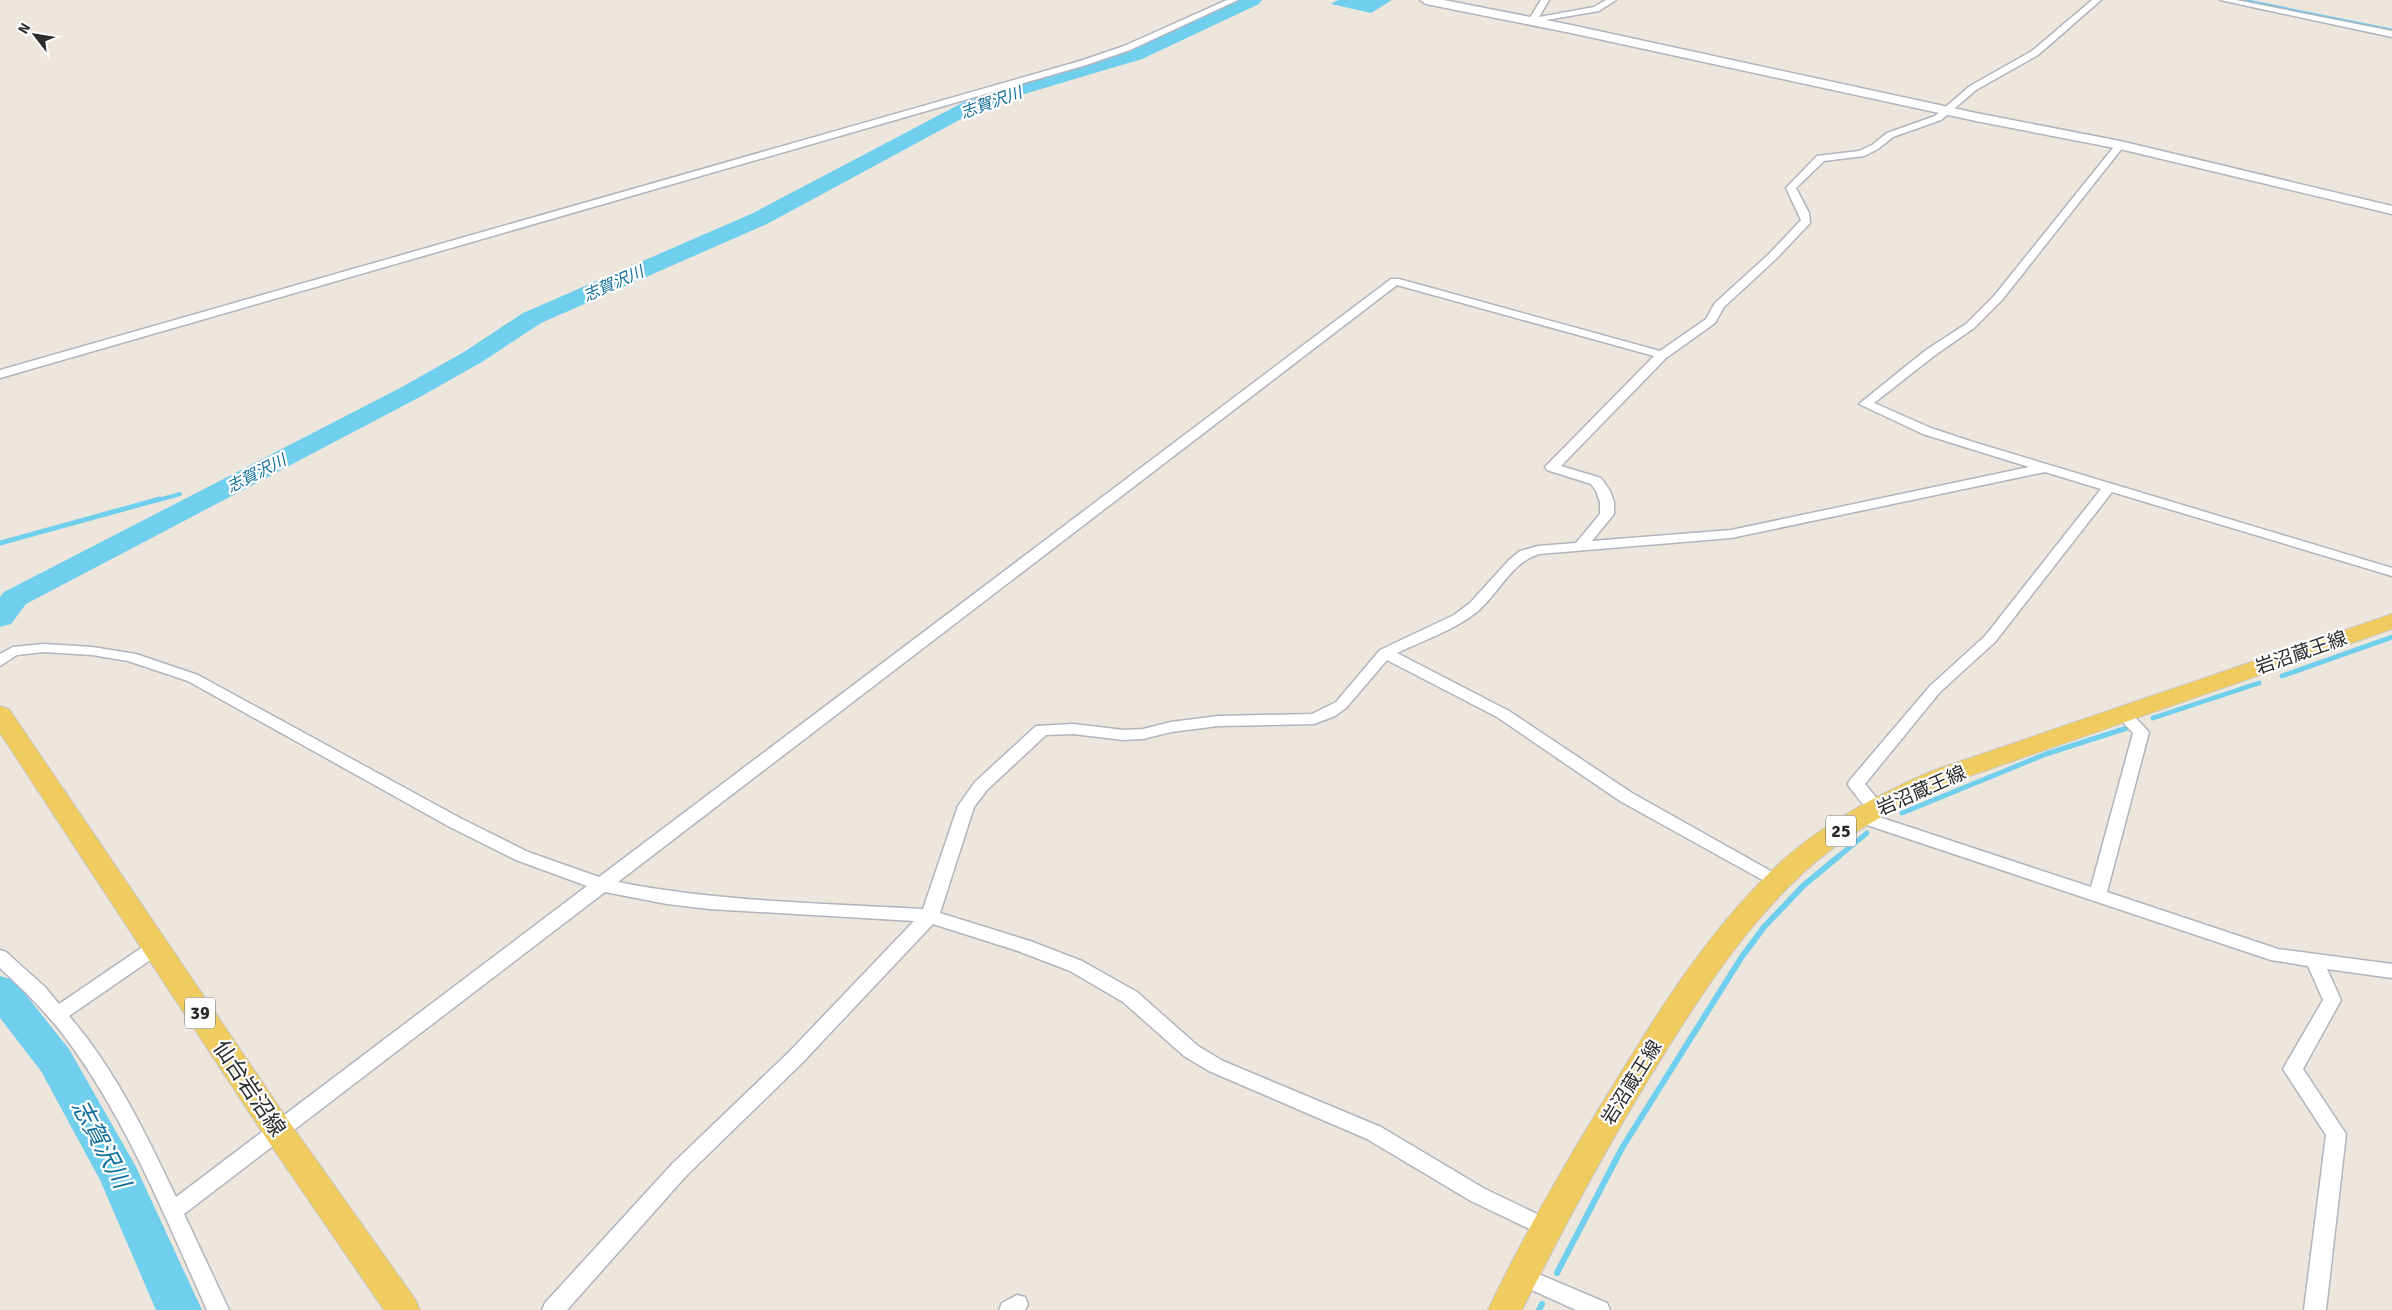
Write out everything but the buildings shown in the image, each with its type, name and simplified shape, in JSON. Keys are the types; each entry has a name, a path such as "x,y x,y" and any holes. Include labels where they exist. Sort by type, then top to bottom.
{"main road":[{"name":"岩沼蔵王線","path":"1505,1310 1547,1228 1615,1106 1680,1004 1732,933 1777,882 1818,846 1897,796 1941,777 2392,621"},
{"name":"仙台岩沼線","path":"0,714 279,1132 403,1310"}],"street":[{"path":"0,374 1083,62 1127,48 1234,0"},
{"path":"1426,0 1532,21 1948,111 2120,145 2392,210"},
{"path":"1532,21 1545,0"},
{"path":"1532,21 1596,9 1612,0"},
{"path":"1580,547 1607,514 1607,502 1603,491 1596,481 1552,467 1662,355 1711,321 1719,305 1773,256 1806,221 1806,215 1797,203 1791,188 1821,158 1861,154 1875,147 1890,135 1920,126 1948,111 1973,88 2035,52 2097,0"},
{"path":"2224,0 2392,34"},
{"path":"2269,0 2392,24"},
{"path":"2120,145 1998,298 1970,326 1930,353 1866,404 1927,431 2109,488 2392,572"},
{"path":"172,1212 1395,281 1662,355"},
{"path":"553,1310 680,1170 796,1057 930,916 966,806 987,780 1042,730 1073,729 1124,735 1143,734 1171,727 1218,720 1314,719 1330,713 1341,705 1385,653 1459,618 1475,606 1525,554 1538,550 1731,534 2046,468"},
{"path":"2109,488 1990,639 1935,689 1856,784 1869,813 2097,895 2277,955 2392,970"},
{"path":"0,661 13,651 36,648 92,652 131,657 193,678 412,797 454,822 522,856 602,885 667,898 710,903 930,916 1024,946 1076,966 1130,997 1191,1052 1216,1066 1374,1133 1478,1195 1547,1228"},
{"path":"1385,653 1503,714 1626,797 1777,882"},
{"path":"2097,895 2141,732 2122,714"},
{"path":"58,1015 156,947"},
{"path":"0,957 16,969 58,1015 72,1032 117,1098 218,1310"},
{"path":"2315,960 2332,1000 2293,1069 2336,1134 2315,1310"},
{"path":"1522,1276 1599,1310"}],"water":[{"path":"1338,0 1392,0 1371,13 1331,4"}],"waterway":[{"name":"志賀沢川","path":"0,618 15,598 409,393 473,357 532,318 759,219 969,107 1014,91 1135,55 1253,0"},
{"path":"2243,0 2392,30"},
{"path":"155,501 180,494"},
{"path":"192,498 196,501"},
{"path":"0,543 160,499"},
{"name":"志賀沢川","path":"194,499 199,503"},
{"path":"2282,676 2392,637"},
{"path":"2153,718 2259,683"},
{"path":"1902,813 2046,754 2127,728"},
{"path":"1838,857 1867,833"},
{"path":"1557,1273 1622,1148 1741,958 1764,927 1804,885 1839,856"},
{"name":"志賀沢川","path":"0,990 55,1060 120,1177 179,1310"},
{"path":"1539,1310 1542,1304"}]}
